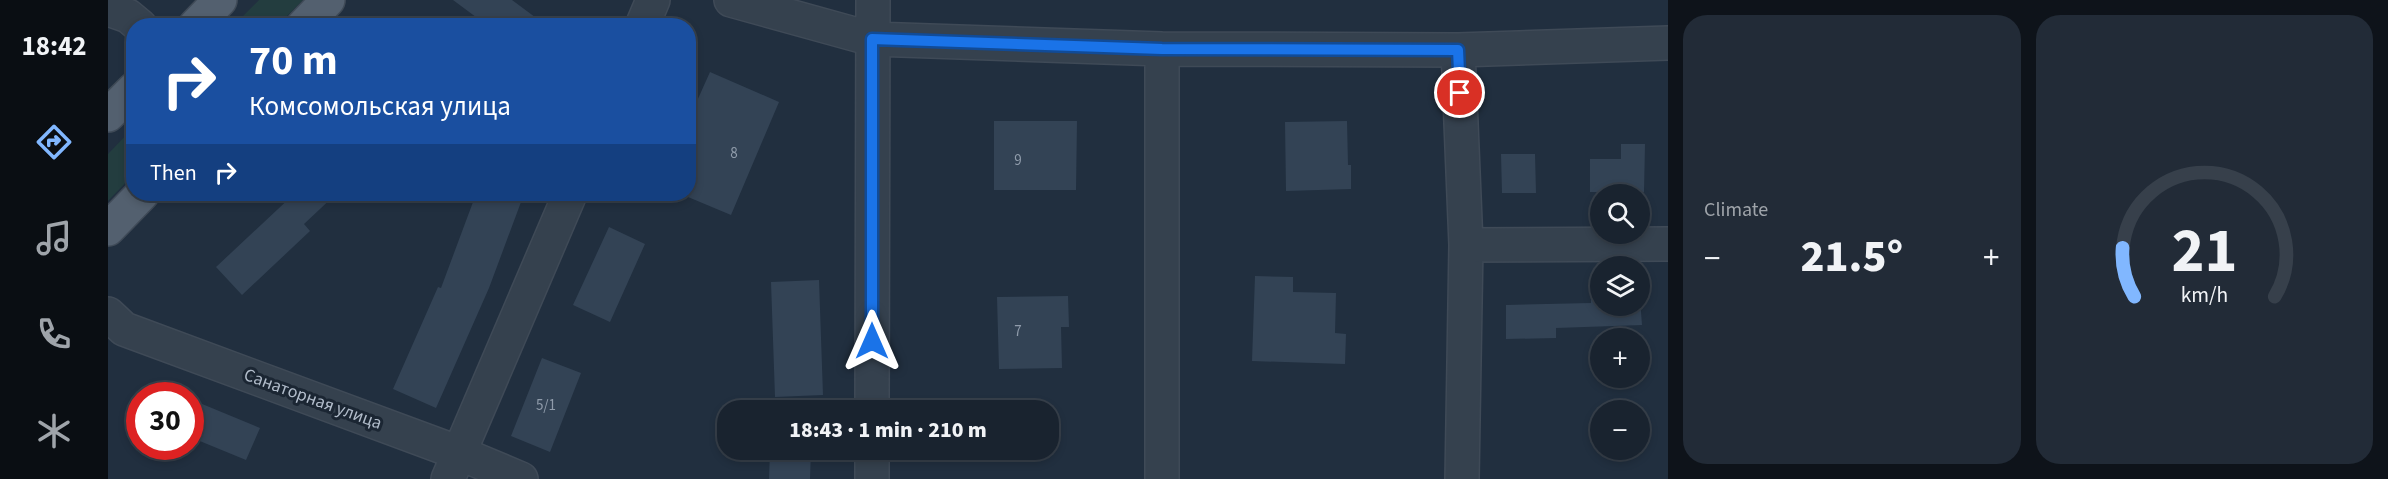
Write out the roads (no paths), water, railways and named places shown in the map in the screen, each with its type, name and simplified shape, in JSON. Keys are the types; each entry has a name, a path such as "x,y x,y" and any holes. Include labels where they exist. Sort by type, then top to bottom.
{"main road":[{"path":"203,18 220,0"},
{"path":"311,18 328,0"},
{"path":"108,115 126,97"},
{"path":"108,229 135,201"}],"street":[{"path":"645,18 653,0"},
{"path":"731,0 872,39 1162,49 1458,50 1668,43"},
{"path":"872,400 873,0"},
{"path":"108,9 130,18"},
{"path":"1162,49 1162,479"},
{"path":"1458,50 1466,245 1462,479"},
{"path":"454,466 567,201"},
{"path":"1466,245 1668,244"},
{"name":"Санаторная улица","path":"108,314 124,329 454,466 521,479"},
{"path":"872,460 872,479"}]}
